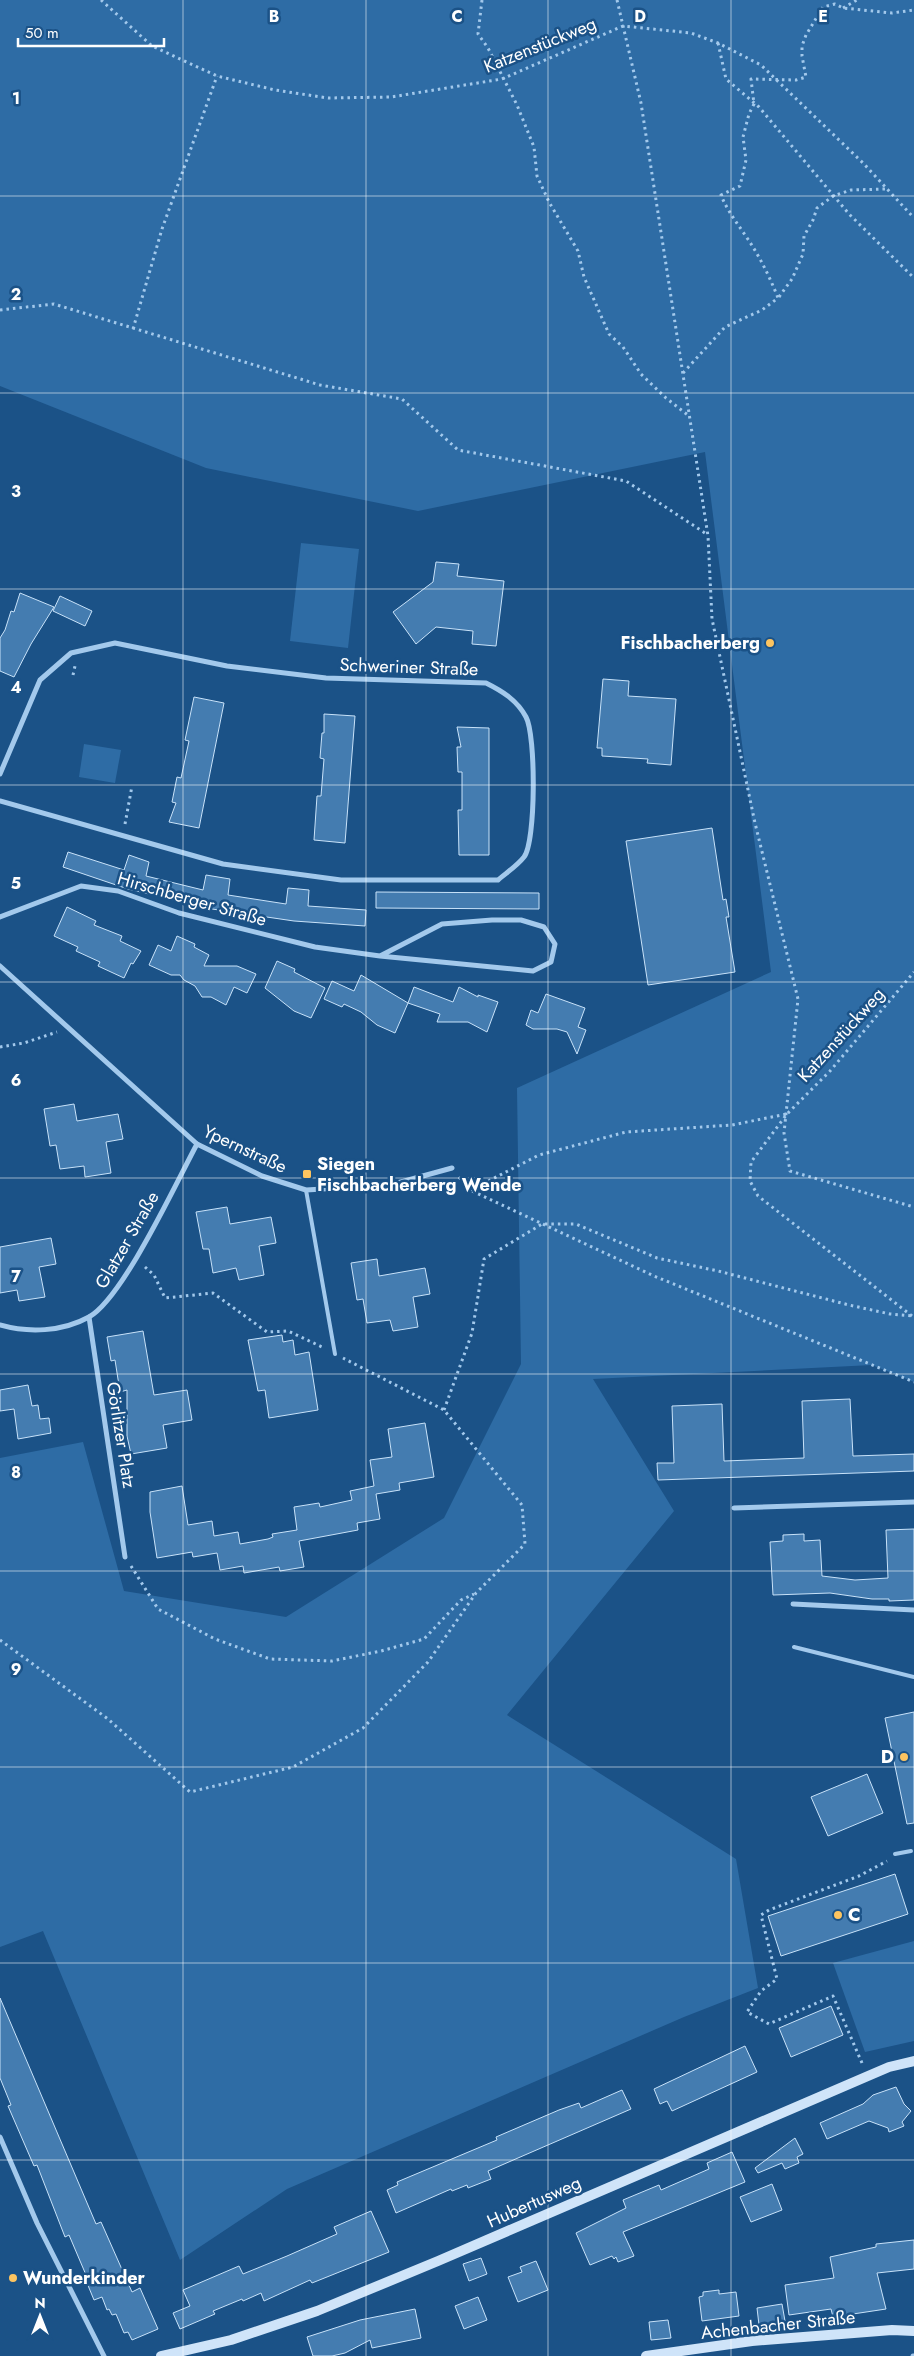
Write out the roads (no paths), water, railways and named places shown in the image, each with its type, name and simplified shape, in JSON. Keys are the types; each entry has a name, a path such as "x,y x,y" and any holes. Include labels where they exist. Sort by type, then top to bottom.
{"street":[{"name":"Schweriner Straße","path":"0,774 40,680 71,653 115,643 227,666 326,678 486,683 508,695 527,718 532,742 533,816 525,856 498,880 341,880 223,864 0,801"},
{"name":"Hirschberger Straße","path":"0,917 81,886 118,891 179,913 315,947 380,956 532,972 551,962 555,944 544,927 522,920 492,920 442,924 380,956"},
{"name":"Ypernstraße","path":"0,966 197,1144 262,1176 306,1190 390,1185 452,1168"},
{"name":"Glatzer Straße","path":"0,1325 18,1330 58,1329 88,1317 106,1303 135,1258 197,1144"},
{"name":"Görlitzer Platz","path":"88,1317 125,1557"},
{"path":"734,1508 914,1502"},
{"path":"793,1604 914,1610"},
{"name":"Hubertusweg","path":"161,2356 231,2340 317,2311 889,2067 914,2061"},
{"path":"0,2137 37,2223 104,2356"},
{"name":"Achenbacher Straße","path":"646,2356 752,2341 892,2330 914,2331"}],"lane":[{"path":"306,1190 335,1354"},
{"path":"794,1647 914,1677"},
{"path":"895,1854 912,1851"}],"place":[{"name":"Fischbacherberg","path":"770,643"},
{"name":"Siegen Fischbacherberg Wende","path":"307,1174"},
{"name":"D","path":"904,1757"},
{"name":"C","path":"838,1915"},
{"name":"Wunderkinder","path":"13,2278"}]}
